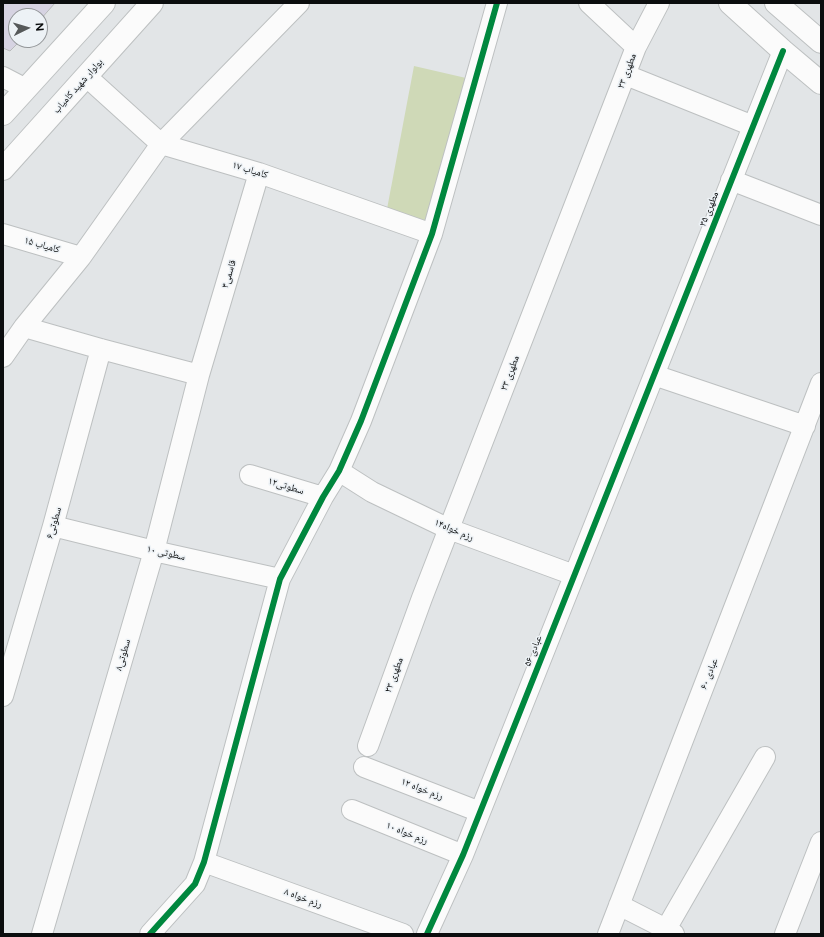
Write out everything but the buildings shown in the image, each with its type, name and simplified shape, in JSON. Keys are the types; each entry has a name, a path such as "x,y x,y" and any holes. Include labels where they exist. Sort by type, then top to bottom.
{"main road":[{"path":"3,114 104,3"},
{"name":"بولوار شهید کامیاب","path":"3,169 152,3"},
{"path":"730,3 821,83"},
{"path":"776,3 821,42"}],"street":[{"path":"3,357 24,327 81,257 161,144 299,3"},
{"path":"150,934 195,884 204,862 280,579 323,497 339,471 361,421 432,234 497,3"},
{"path":"589,3 636,47"},
{"name":"مطهری ۳۳","path":"368,746 422,598 636,47 659,3"},
{"name":"مطهری ۳۵","path":"654,375 783,51"},
{"path":"626,75 752,126"},
{"name":"کامیاب ۱۷","path":"87,76 161,144 259,173 432,234"},
{"path":"3,77 26,89"},
{"name":"قاسمی۴","path":"199,375 259,173"},
{"path":"731,180 821,216"},
{"name":"کامیاب ۱۵","path":"3,234 81,257"},
{"path":"24,327 199,375"},
{"name":"سطوتی۶","path":"3,696 53,526 101,349"},
{"name":"سطوتی۸","path":"42,934 154,551 199,375"},
{"path":"654,375 812,419"},
{"name":"عبادی ۵۶","path":"427,934 463,855 654,375"},
{"name":"عبادی ۶۰","path":"608,934 812,419 821,383"},
{"name":"رزم خواه۱۴","path":"339,471 372,492 449,529 574,575"},
{"name":"سطوتی۱۲","path":"250,475 323,497"},
{"name":"سطوتی ۱۰","path":"53,526 154,551 280,579"},
{"path":"619,904 670,931 765,757"},
{"name":"رزم خواه ۱۲","path":"364,767 480,812"},
{"name":"رزم خواه ۱۰","path":"352,810 463,855"},
{"path":"785,934 821,842"},
{"name":"رزم خواه ۸","path":"204,862 403,934"}],"green space":[{"path":"414,66 466,78 427,221 387,209"}],"cycle path":[{"path":"150,934 195,884 204,862 280,579 323,497 339,471 361,421 432,234 497,3"},
{"path":"427,934 463,855 783,51"}]}
